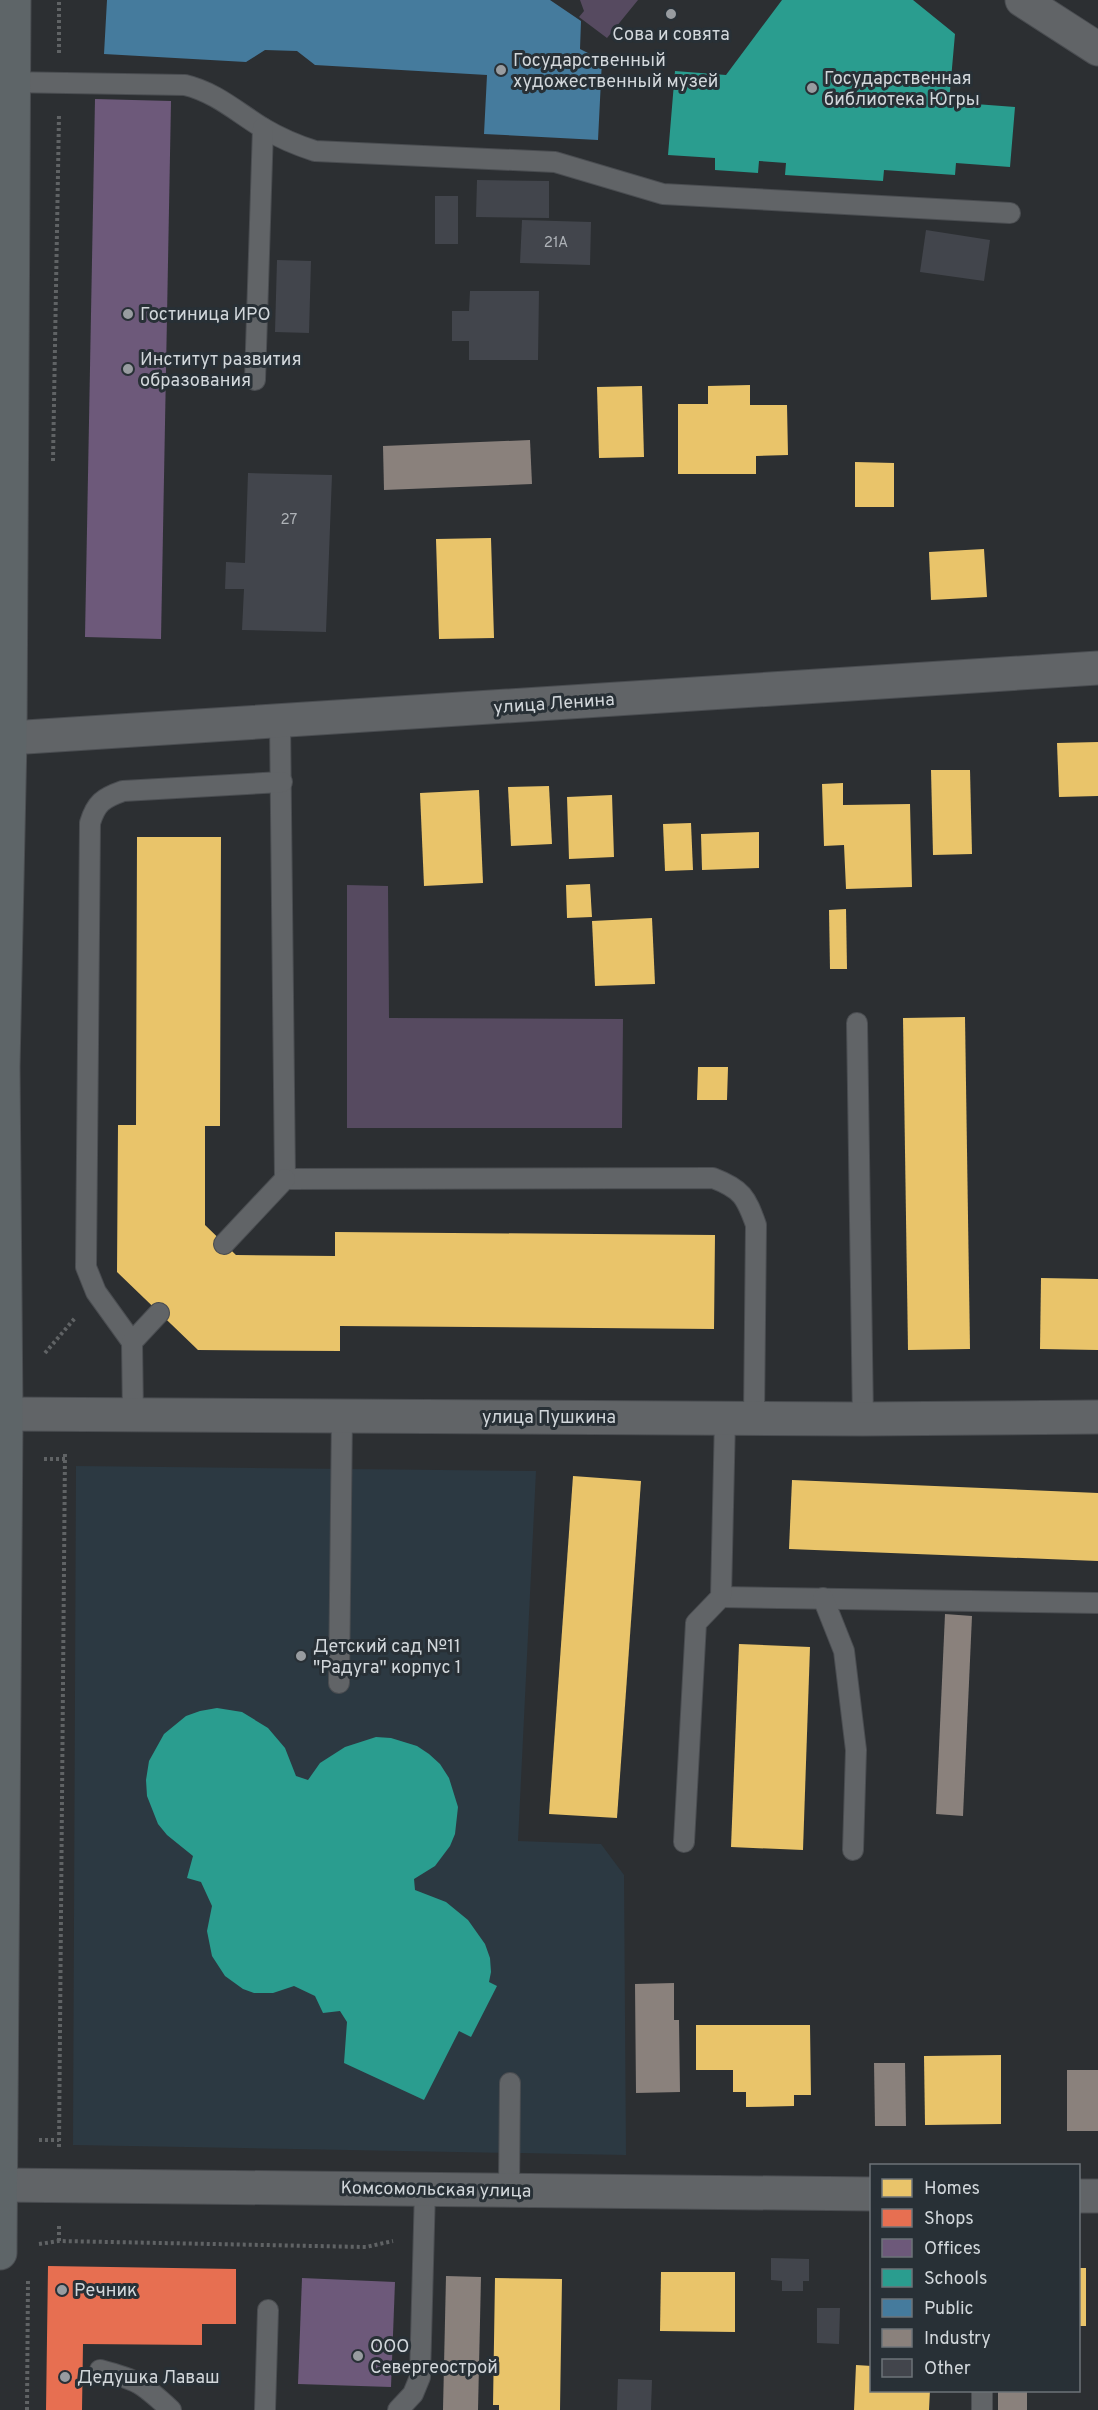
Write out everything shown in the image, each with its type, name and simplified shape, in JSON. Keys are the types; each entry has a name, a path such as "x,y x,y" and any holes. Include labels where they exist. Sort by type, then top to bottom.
{"street":[{"path":"0,2253 3,1414 1,1067 10,738 6,429 7,82 14,0"},
{"path":"1022,0 1098,49"},
{"name":"улица Ленина","path":"10,738 1098,668"},
{"name":"улица Пушкина","path":"3,1414 863,1419 1098,1417"},
{"name":"Комсомольская улица","path":"0,2185 870,2194"},
{"path":"1080,2196 1098,2196"}],"lane":[{"path":"7,82 185,85 204,89 263,128 292,143 315,151 555,162 663,194 1010,213"},
{"path":"255,380 263,128"},
{"path":"224,1244 285,1179 280,721"},
{"path":"133,1415 132,1342 96,1292 86,1267 90,823 95,807 109,796 123,791 282,782"},
{"path":"857,1023 863,1419"},
{"path":"285,1179 713,1178 733,1185 748,1203 756,1225 740,1418 721,1597 696,1623 684,1842"},
{"path":"132,1342 159,1313"},
{"path":"339,1683 342,1416"},
{"path":"721,1597 1098,1603"},
{"path":"823,1598 844,1651 856,1750 853,1850"},
{"path":"509,2190 510,2083"},
{"path":"398,2410 413,2394 420,2377 425,2189"},
{"path":"265,2410 268,2310"},
{"path":"100,2370 132,2378 146,2386 171,2410"},
{"path":"982,2392 982,2410"}],"path":[{"path":"59,2241 65,1448"},
{"path":"32,2248 40,2243 59,2241 366,2247 423,2234"},
{"path":"27,2410 28,2268"}],"shaded area":[{"path":"580,0 638,0 607,38 579,17 584,11"},
{"path":"347,885 388,886 389,1018 623,1019 622,1128 347,1128"},
{"name":"Детский сад №11 \"Радуга\" корпус 1","path":"76,1466 536,1471 518,1841 601,1844 624,1875 626,2155 73,2145"}],"building: Homes":[{"path":"750,385 750,405 787,405 788,455 756,456 756,474 678,474 678,404 708,404 708,386"},
{"path":"642,386 644,457 599,458 597,387"},
{"path":"855,462 894,463 894,507 855,507"},
{"path":"491,538 494,638 439,639 436,539"},
{"path":"984,549 987,597 931,600 929,552"},
{"path":"1098,742 1098,796 1059,797 1057,743"},
{"path":"931,770 970,770 972,854 933,855"},
{"path":"843,783 843,805 910,804 912,887 846,889 844,845 824,846 822,784"},
{"path":"549,786 552,844 511,846 508,787"},
{"path":"479,790 483,883 424,886 420,793"},
{"path":"612,795 614,857 569,859 567,797"},
{"path":"691,823 693,870 665,871 663,824"},
{"path":"759,832 759,868 702,870 701,834"},
{"path":"137,837 221,837 220,1126 205,1126 205,1225 236,1255 335,1256 335,1232 715,1235 714,1329 340,1326 340,1351 198,1350 117,1272 118,1125 136,1125"},
{"path":"590,884 592,917 567,918 566,885"},
{"path":"846,909 847,969 830,969 829,910"},
{"path":"652,918 655,984 595,986 592,921"},
{"path":"965,1017 970,1349 908,1350 903,1018"},
{"path":"698,1067 728,1067 727,1100 697,1100"},
{"path":"1041,1278 1098,1279 1098,1350 1040,1349"},
{"path":"573,1476 641,1481 617,1818 549,1814"},
{"path":"792,1480 1098,1493 1098,1561 789,1549"},
{"path":"739,1644 810,1647 803,1850 731,1847"},
{"path":"696,2025 810,2025 811,2095 794,2095 794,2106 746,2107 746,2092 733,2092 733,2070 696,2070"},
{"path":"1001,2055 1001,2124 925,2125 924,2056"},
{"path":"1080,2268 1086,2268 1086,2326 1080,2326"},
{"path":"661,2272 735,2272 735,2332 660,2331"},
{"path":"495,2278 562,2279 560,2410 499,2410 499,2405 493,2405"},
{"path":"856,2365 870,2366 870,2392 930,2392 929,2410 854,2410"}],"building: Shops":[{"path":"48,2266 236,2269 236,2324 202,2324 202,2345 83,2344 82,2410 46,2410"}],"building: Offices":[{"name":"Институт развития образования","path":"95,99 171,101 161,639 85,637"},
{"path":"302,2278 395,2282 391,2387 298,2384"}],"building: Schools":[{"name":"Государственная библиотека Югры","path":"782,0 913,0 955,34 949,102 1015,107 1010,167 956,163 955,175 884,170 883,181 785,175 786,163 759,161 758,173 715,170 715,158 668,155 675,71 726,75"},
{"path":"217,1708 242,1712 268,1728 285,1748 296,1776 308,1780 320,1763 345,1747 376,1737 391,1738 417,1746 440,1764 449,1778 458,1807 455,1834 450,1846 435,1866 414,1879 415,1890 446,1902 468,1920 485,1944 490,1958 489,1982 497,1986 471,2037 459,2031 424,2100 344,2063 347,2022 340,2011 323,2013 315,1996 294,1986 273,1993 254,1993 243,1989 225,1976 212,1956 207,1931 212,1906 201,1882 187,1878 193,1856 167,1835 158,1824 147,1796 146,1780 149,1761 164,1734 186,1716"}],"building: Public":[{"name":"Государственный художественный музей","path":"107,0 550,0 581,21 580,49 602,60 598,140 484,134 487,75 315,65 297,51 265,50 246,62 104,54"}],"building: Industry":[{"path":"530,440 532,484 384,490 383,446"},
{"path":"945,1614 972,1616 963,1816 936,1814"},
{"path":"674,1983 674,2020 679,2020 680,2092 636,2093 635,1984"},
{"path":"874,2063 905,2063 906,2126 875,2126"},
{"path":"1067,2070 1098,2070 1098,2131 1067,2131"},
{"path":"446,2276 481,2277 478,2410 443,2410"},
{"path":"998,2392 1027,2392 1027,2410 998,2410"}],"building: Other":[{"path":"477,180 549,181 549,218 476,217"},
{"path":"435,196 458,196 458,244 435,244"},
{"path":"522,220 591,222 590,265 520,263"},
{"path":"926,230 990,240 984,281 920,272"},
{"path":"277,260 311,261 309,333 275,332"},
{"path":"470,291 539,291 538,360 469,360 469,341 452,341 452,311 469,311"},
{"path":"248,473 332,475 326,632 242,630 244,589 225,589 226,562 245,563"},
{"path":"771,2258 809,2259 809,2281 803,2281 803,2291 782,2291 782,2281 771,2280"},
{"path":"817,2308 840,2308 839,2344 817,2343"},
{"path":"618,2379 652,2380 651,2410 617,2410"}],"place":[{"name":"Сова и совята","path":"671,14"},
{"name":"Государственный художественный музей","path":"501,70"},
{"name":"Государственная библиотека Югры","path":"812,88"},
{"name":"Гостиница ИРО","path":"128,314"},
{"name":"Институт развития образования","path":"128,369"},
{"name":"Детский сад №11 \"Радуга\" корпус 1","path":"301,1656"},
{"name":"Речник","path":"62,2290"},
{"name":"ООО Севергеострой","path":"358,2356"},
{"name":"Дедушка Лаваш","path":"65,2377"}]}
